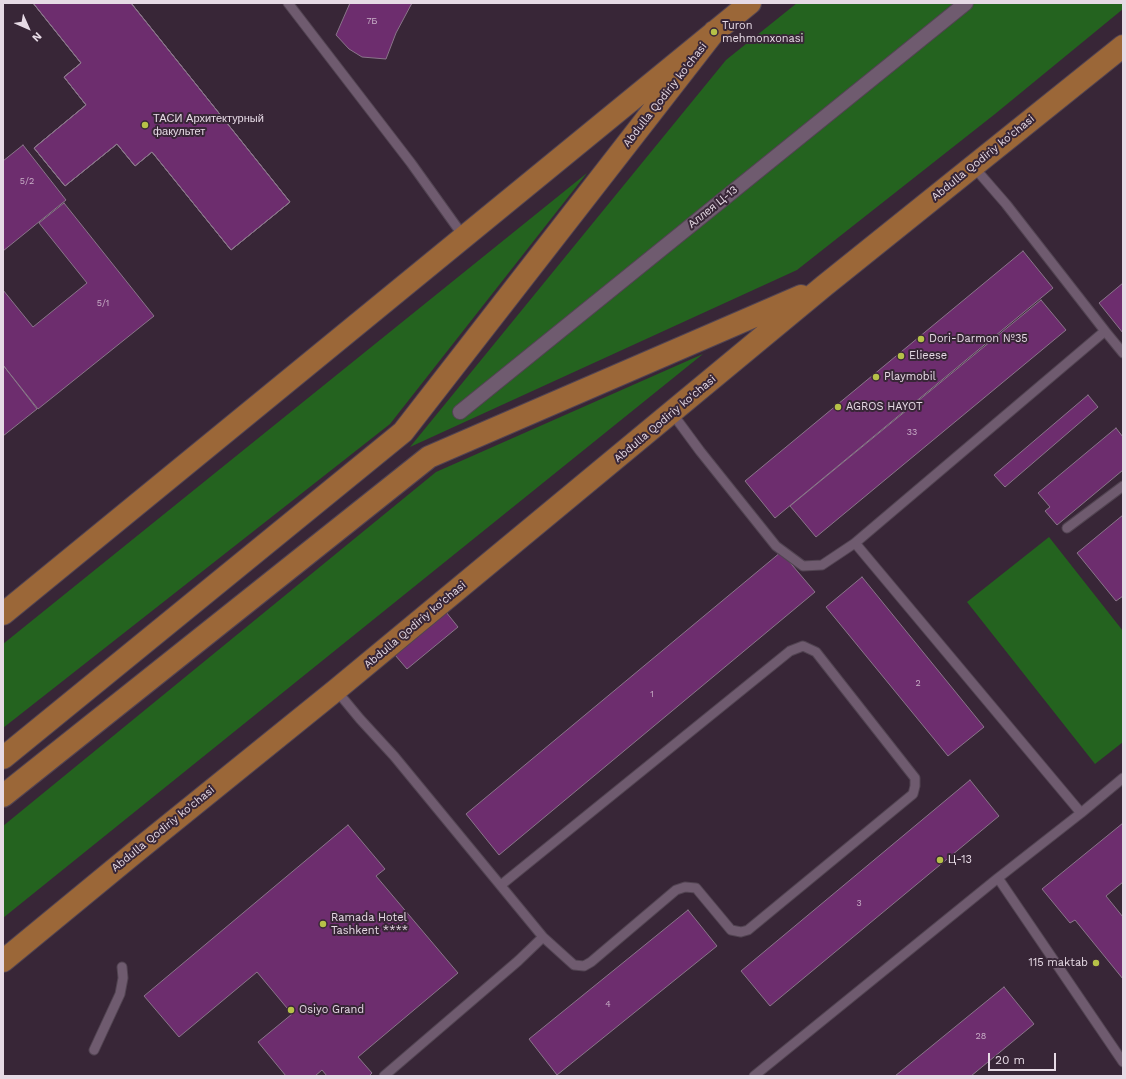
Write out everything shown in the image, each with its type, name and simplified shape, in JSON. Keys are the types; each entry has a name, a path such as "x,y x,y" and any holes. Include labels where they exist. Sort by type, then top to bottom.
{"main road":[{"name":"Abdulla Qodiriy ko'chasi","path":"3,614 750,3"},
{"name":"Abdulla Qodiriy ko'chasi","path":"3,758 403,432 714,32"},
{"name":"Abdulla Qodiriy ko'chasi","path":"3,961 336,690 824,286 1123,46"},
{"name":"Abdulla Qodiriy ko'chasi","path":"3,796 429,457 824,286"}],"street":[{"name":"Аллея Ц-13","path":"460,412 966,3"}],"lane":[{"path":"288,3 411,163 464,237"},
{"path":"973,166 1006,204 1123,353"},
{"path":"672,413 700,451 776,546 803,566 822,565 855,543 1105,331"},
{"path":"1067,528 1123,486"},
{"path":"855,543 1081,813"},
{"path":"336,690 394,756 543,937 574,965 584,966 590,962 676,890 686,887 696,888 731,930 741,932 748,930 913,794 915,778 816,652 803,646 790,651 501,885"},
{"path":"754,1076 1123,778"},
{"path":"998,878 1123,1062"},
{"path":"384,1076 518,961 543,937"},
{"path":"94,1050 120,994 123,978 122,967"}],"green space":[{"path":"797,3 1123,3 1123,9 995,114 797,270 410,447 726,60"},
{"path":"587,173 390,424 3,728 3,644"},
{"path":"703,354 3,918 3,826 436,472"},
{"path":"1049,537 1123,631 1123,742 1095,764 967,602"}],"building":[{"name":"ТАСИ Архитектурный факультет","path":"33,3 131,3 290,202 231,250 152,152 135,166 117,144 65,186 34,148 86,105 64,77 81,63"},
{"name":"ТАСИ Архитектурный факультет","path":"33,3 131,3 290,202 231,250 152,152 135,166 117,144 65,186 34,148 86,105 64,77 81,63"},
{"name":"ТАСИ Архитектурный факультет","path":"33,3 131,3 290,202 231,250 152,152 135,166 117,144 65,186 34,148 86,105 64,77 81,63"},
{"path":"350,3 412,3 396,33 386,59 362,57 349,49 336,35"},
{"path":"23,145 66,200 3,251 3,161"},
{"path":"64,203 154,316 38,409 3,365 3,290 33,327 87,283 39,223"},
{"path":"1023,251 1053,288 775,518 745,481"},
{"path":"1123,283 1123,333 1099,303"},
{"path":"1041,300 1066,330 816,537 790,506"},
{"path":"3,365 37,409 3,436"},
{"path":"1088,395 1098,407 1005,487 994,475"},
{"path":"1116,428 1123,437 1123,470 1057,525 1045,511 1050,507 1038,493"},
{"path":"1123,515 1123,596 1116,601 1077,553"},
{"path":"781,552 815,592 499,855 466,814"},
{"path":"862,577 984,727 948,756 826,607"},
{"path":"446,612 458,627 407,669 395,655"},
{"path":"970,780 999,816 770,1006 741,971"},
{"path":"1123,823 1123,882 1106,896 1123,917 1123,979 1075,920 1070,923 1042,889"},
{"name":"Ramada Hotel Tashkent ****","path":"348,825 385,869 376,876 458,973 358,1057 372,1073 369,1076 327,1076 322,1070 315,1076 286,1076 258,1042 292,1014 257,972 179,1037 144,996"},
{"path":"688,910 717,946 557,1075 529,1039"},
{"path":"1004,987 1034,1024 971,1076 895,1076"}],"place":[{"name":"Turon mehmonxonasi","path":"714,32"},
{"name":"ТАСИ Архитектурный факультет","path":"145,125"},
{"name":"Dori-Darmon №35","path":"921,339"},
{"name":"Elieese","path":"901,356"},
{"name":"Playmobil","path":"876,377"},
{"name":"AGROS HAYOT","path":"838,407"},
{"name":"Ц-13","path":"940,860"},
{"name":"Ramada Hotel Tashkent ****","path":"323,924"},
{"name":"115 maktab","path":"1096,963"},
{"name":"Osiyo Grand","path":"291,1010"}]}
